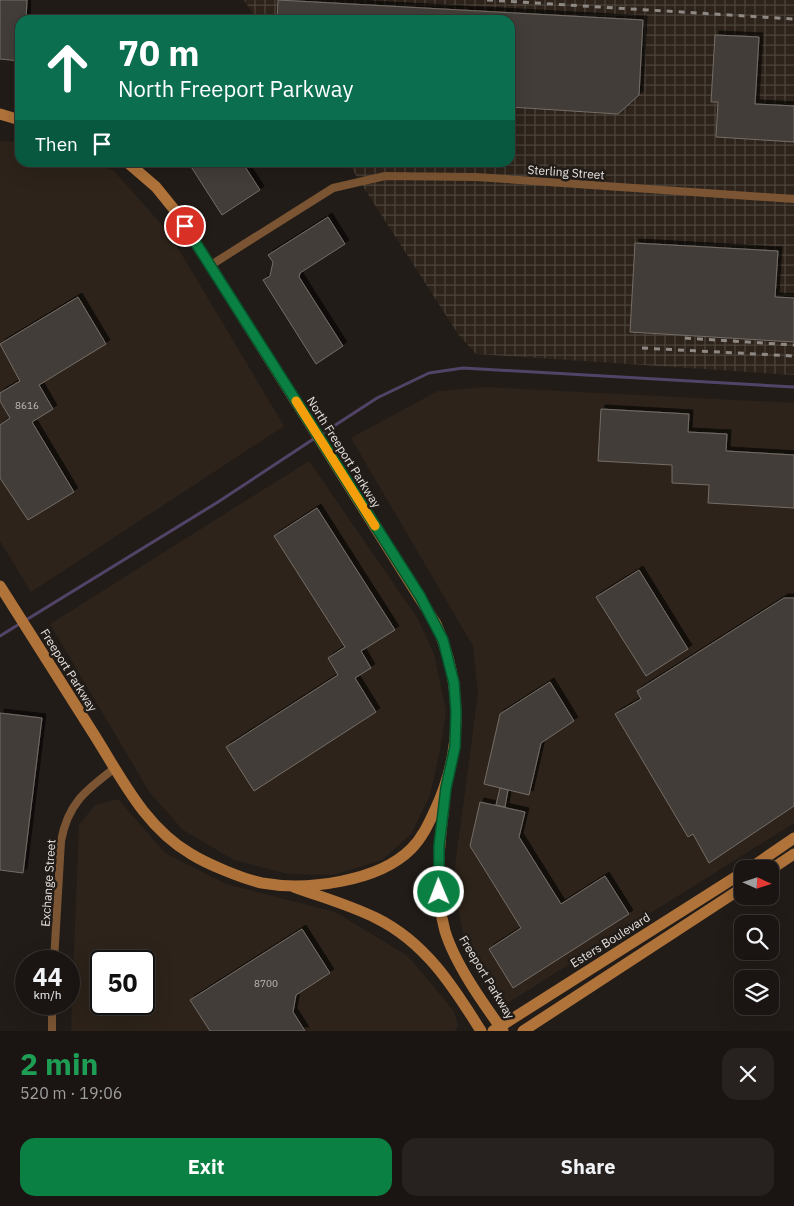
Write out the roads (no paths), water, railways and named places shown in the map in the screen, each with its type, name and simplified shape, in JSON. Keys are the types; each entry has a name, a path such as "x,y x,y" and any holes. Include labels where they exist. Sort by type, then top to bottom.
{"main road":[{"path":"0,114 15,119"},
{"path":"0,122 15,120"},
{"name":"North Freeport Parkway","path":"133,167 156,187 177,213 420,596 443,640 454,683 456,712 455,747 446,788"},
{"name":"Freeport Parkway","path":"0,586 136,802 153,823 190,854 251,880 290,885"},
{"path":"290,885 340,882 377,871 398,860 423,835 446,788"},
{"name":"Freeport Parkway","path":"446,788 438,871 441,913 450,944 499,1030"},
{"path":"762,860 794,838"},
{"path":"779,864 794,854"},
{"name":"Esters Boulevard","path":"499,1030 734,878"},
{"path":"290,885 376,918 408,938 427,955 446,977 481,1031"},
{"path":"523,1031 734,893"}],"street":[{"name":"Sterling Street","path":"211,265 333,188 385,176 476,177 794,199"},
{"name":"Exchange Street","path":"55,950 61,841 64,823 81,795 115,768"},
{"path":"52,1015 52,1031"}],"waterway":[{"path":"320,435 377,398 429,373 463,368 794,387"},
{"path":"26,620 218,502 315,438"},
{"path":"0,636 21,623"}],"railway":[{"path":"487,0 794,19"},
{"path":"685,338 794,345"},
{"path":"642,348 794,356"}]}
